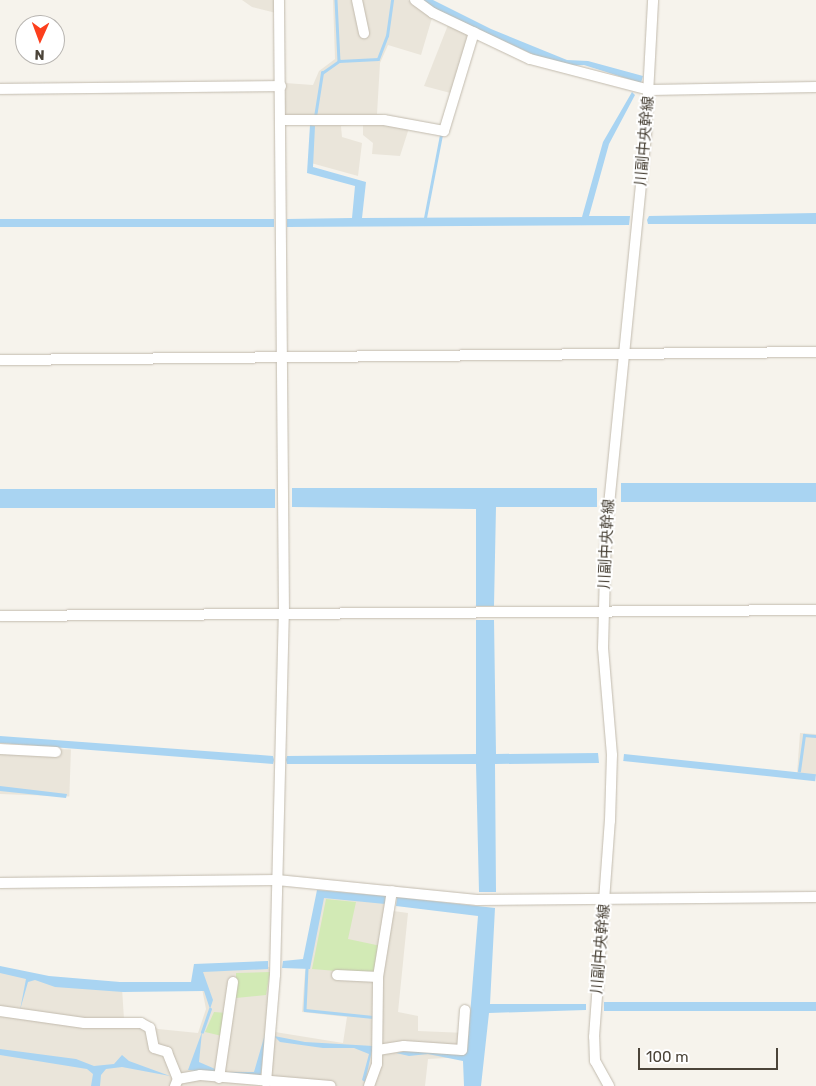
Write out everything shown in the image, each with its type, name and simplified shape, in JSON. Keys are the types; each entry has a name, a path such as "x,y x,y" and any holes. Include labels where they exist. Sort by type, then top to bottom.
{"street":[{"path":"266,1082 275,974 284,615 279,0"},
{"path":"357,0 364,33"},
{"path":"415,0 433,13 530,59 564,70 588,72 650,90 816,87"},
{"name":"川副中央幹線","path":"609,1086 595,1061 594,1037 605,899 612,755 604,611 606,535 650,90 653,0"},
{"path":"280,120 384,120 444,131 474,32"},
{"path":"0,89 280,86"},
{"path":"0,360 816,352"},
{"path":"0,616 816,610"},
{"path":"0,749 56,752"},
{"path":"0,882 278,880 477,900 816,897"},
{"path":"369,1086 378,1050 378,977 392,891"},
{"path":"338,975 378,977"},
{"path":"220,1073 234,982"},
{"path":"378,1050 404,1046 462,1050 465,1010"},
{"path":"0,1011 74,1022 141,1023 150,1028 154,1048 167,1052 177,1082 200,1075 220,1073 231,1083 266,1082 331,1086"}],"shaded area":[{"path":"242,0 284,0 284,15 252,7"},
{"path":"333,0 408,0 432,18 421,55 388,45 380,63 377,114 409,119 409,128 400,156 372,154 373,143 363,135 363,124 341,126 342,137 362,143 358,176 311,163 310,118 283,116 285,83 313,85 319,71 335,59"},
{"path":"448,25 477,39 458,95 424,86"},
{"path":"800,733 816,734 816,776 797,774"},
{"path":"0,747 71,749 69,796 0,794"},
{"path":"323,896 387,903 386,910 408,913 398,1012 418,1016 418,1031 466,1033 464,1057 428,1059 425,1086 0,1086 0,967 48,979 122,988 124,1019 144,1020 158,1029 198,1033 206,1009 198,968 269,967 280,972 275,1032 343,1043 347,1017 302,1012 305,972"}],"green space":[{"path":"326,899 356,902 348,939 381,946 374,974 312,969"},
{"path":"270,972 266,995 236,998 236,973"},
{"path":"214,1012 227,1013 222,1036 205,1032"}],"water":[{"path":"422,0 433,0 491,29 567,60 588,61 643,76 641,83 584,65 563,66 536,56 434,9"},
{"path":"632,92 635,95 609,144 589,216 630,216 629,225 287,227 287,219 352,218 355,186 307,173 310,125 315,126 313,167 366,182 362,218 582,217 603,142"},
{"path":"816,213 816,224 648,224 647,220 649,216"},
{"path":"0,219 274,219 274,227 0,227"},
{"path":"621,483 816,483 816,502 621,502"},
{"path":"292,488 597,488 597,507 496,507 494,606 476,606 476,509 292,507"},
{"path":"0,489 275,489 275,508 0,508"},
{"path":"476,620 494,620 496,754 598,753 599,763 495,764 496,892 479,892 476,764 287,764 286,760 287,756 476,754"},
{"path":"0,736 273,756 274,760 273,764 0,743"},
{"path":"624,754 816,774 815,781 623,761"},
{"path":"0,786 67,794 66,798 0,791"},
{"path":"317,890 386,896 385,904 324,898 310,969 282,968 283,961 303,959"},
{"path":"397,897 495,908 490,1004 586,1004 586,1010 489,1013 481,1086 464,1086 463,1061 428,1054 409,1056 396,1053 413,1050 464,1055 467,1052 478,916 396,906"},
{"path":"268,961 268,969 203,972 213,1000 210,1009 204,991 123,992 55,987 35,980 28,982 20,1010 26,979 0,973 0,966 49,976 120,982 191,982 194,964"},
{"path":"604,1002 816,1002 816,1011 604,1011"},
{"path":"202,1032 199,1062 222,1072 254,1072 265,1034 261,1074 257,1077 188,1070"},
{"path":"274,1036 305,1042 373,1046 365,1082 362,1080 369,1054 354,1048 323,1048 280,1042"},
{"path":"0,1049 76,1059 94,1066 114,1064 122,1055 129,1061 170,1076 122,1067 106,1069 101,1075 100,1086 91,1086 93,1074 87,1069 0,1055"}],"waterway":[{"path":"336,0 339,61"},
{"path":"315,117 322,73 339,61 378,59 387,36 392,0"},
{"path":"425,218 441,135"},
{"path":"799,771 804,735 816,736"},
{"path":"307,969 305,1010 373,1017"},
{"path":"202,1032 210,1009"}]}
